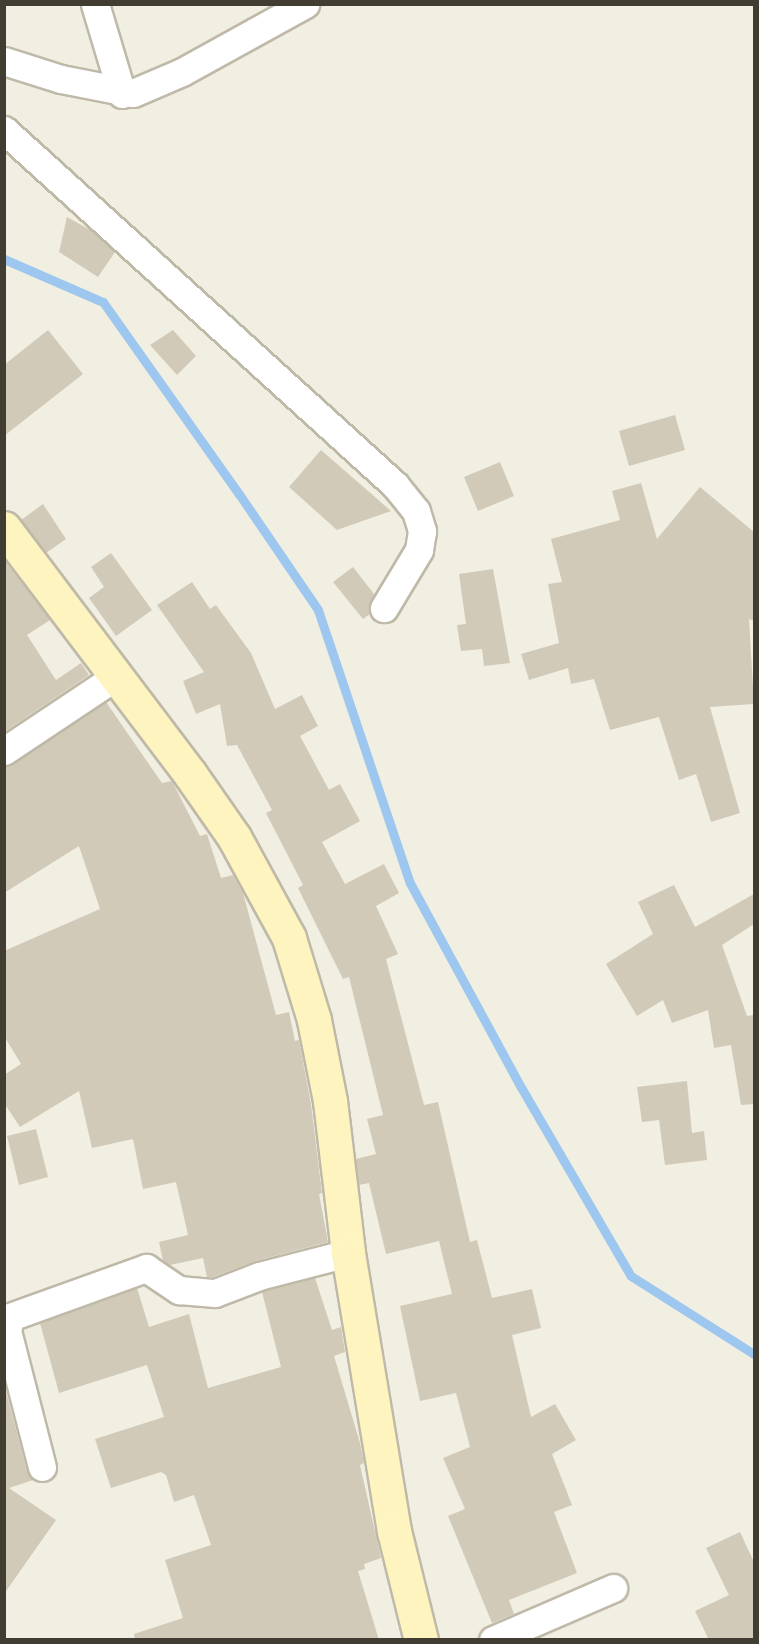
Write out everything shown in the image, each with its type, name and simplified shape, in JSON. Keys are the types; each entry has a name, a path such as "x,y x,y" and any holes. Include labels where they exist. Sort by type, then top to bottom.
{"main road":[{"path":"4,528 118,675 234,837 289,938 314,1020 327,1089 348,1253 394,1531 421,1640"}],"street":[{"path":"95,4 122,94"},
{"path":"4,61 122,94 133,93 182,72 305,4"},
{"path":"4,130 395,485 416,511 422,531 419,550 384,608"},
{"path":"4,751 118,675"},
{"path":"42,1467 7,1331 10,1317 146,1268 179,1290 215,1293 259,1276 348,1253"},
{"path":"494,1640 613,1588"}],"building":[{"path":"67,217 92,231 115,252 98,277 59,252"},
{"path":"48,330 83,374 4,436 4,365"},
{"path":"173,330 196,356 177,375 150,345"},
{"path":"675,415 685,450 629,466 619,431"},
{"path":"321,450 391,511 337,530 289,487"},
{"path":"500,462 514,496 478,511 464,477"},
{"path":"641,483 657,539 700,487 754,532 754,621 749,619 754,704 710,707 740,813 711,822 696,774 679,780 659,717 610,730 594,679 571,684 568,668 529,680 521,654 559,643 548,584 562,582 551,539 620,520 612,491"},
{"path":"43,504 66,539 46,553 21,520"},
{"path":"111,553 152,610 116,636 89,598 104,587 91,567"},
{"path":"4,560 50,620 27,635 56,680 81,663 89,675 4,732"},
{"path":"353,567 374,594 370,614 363,619 333,582"},
{"path":"493,569 510,663 484,666 482,649 461,651 457,625 466,624 459,574"},
{"path":"192,582 210,609 216,605 251,653 275,709 302,695 318,726 300,736 329,790 340,784 360,821 322,842 345,884 384,864 399,893 376,906 398,954 386,959 424,1105 438,1102 470,1242 477,1240 492,1298 532,1289 541,1328 512,1335 531,1417 555,1404 576,1440 552,1454 572,1505 554,1512 577,1573 509,1600 514,1614 492,1623 448,1516 465,1509 443,1458 470,1447 456,1393 420,1401 400,1306 452,1294 439,1241 386,1254 369,1183 359,1185 356,1159 376,1154 367,1119 383,1115 349,977 343,979 298,888 303,885 266,813 272,810 237,745 227,746 220,704 196,714 183,681 204,672 157,605"},
{"path":"106,702 162,783 172,781 200,836 207,834 221,878 233,875 243,893 276,1015 289,1012 295,1041 299,1040 311,1104 322,1193 319,1194 328,1242 255,1261 213,1277 207,1277 203,1258 170,1265 163,1261 159,1242 188,1235 176,1182 143,1189 133,1139 92,1148 79,1091 20,1127 4,1103 4,1075 21,1064 4,1036 4,951 100,909 79,846 4,893 4,767"},
{"path":"674,885 695,927 754,894 754,924 722,945 747,1016 754,1015 754,1104 741,1105 731,1045 714,1048 708,1010 672,1023 663,1000 637,1016 606,964 653,934 638,902"},
{"path":"687,1081 692,1133 704,1131 707,1160 665,1165 659,1120 642,1122 637,1087"},
{"path":"36,1129 48,1177 19,1185 7,1136"},
{"path":"315,1278 332,1330 341,1327 345,1352 334,1356 360,1443 364,1463 360,1465 381,1558 364,1564 365,1569 358,1571 379,1640 135,1640 134,1634 183,1618 165,1560 211,1545 194,1495 174,1502 166,1475 161,1472 111,1488 95,1439 164,1417 147,1365 59,1393 40,1323 137,1288 149,1327 189,1314 208,1388 281,1367 262,1292"},
{"path":"4,1384 27,1471 33,1480 9,1488 56,1520 4,1594"},
{"path":"740,1532 754,1562 754,1640 709,1640 695,1611 729,1595 706,1548"}],"waterway":[{"path":"4,259 103,302 239,494 318,610 410,883 522,1089 631,1276 754,1354"}]}
